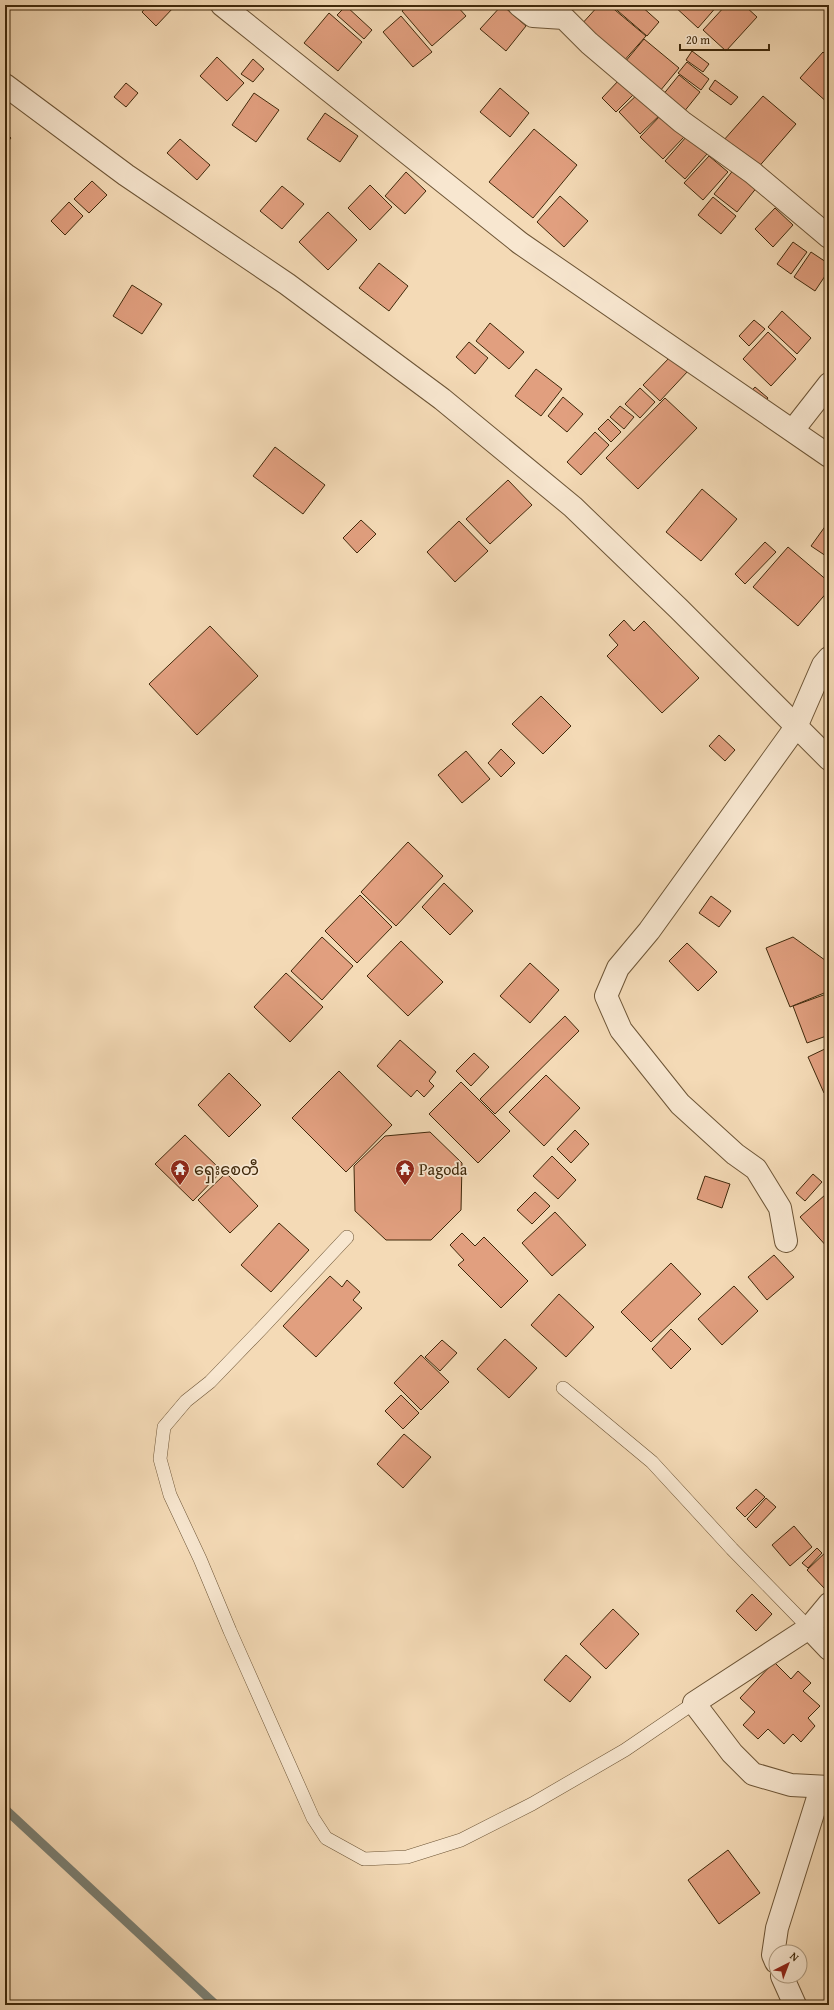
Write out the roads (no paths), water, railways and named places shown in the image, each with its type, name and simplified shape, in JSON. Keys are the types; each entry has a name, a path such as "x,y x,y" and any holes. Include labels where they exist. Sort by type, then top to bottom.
{"street":[{"path":"222,5 520,243 829,456"},
{"path":"519,5 533,16 569,12 589,43 682,122 753,173 829,237"},
{"path":"5,85 126,175 286,284 442,399 572,507 679,609 829,760"},
{"path":"793,430 829,384"},
{"path":"786,1241 780,1208 756,1169 735,1154 680,1104 621,1030 606,996 618,968 649,931 796,727 823,665 829,658"},
{"path":"775,1944 777,1928 825,1787 791,1785 754,1774 732,1753 694,1703 809,1628 829,1604"},
{"path":"809,1628 829,1649"},
{"path":"786,1984 795,2005"}],"lane":[{"path":"347,1237 210,1382 182,1406 164,1427 160,1459 170,1495 200,1559 230,1631 313,1818 326,1838 364,1859 407,1857 461,1840 532,1804 624,1750 694,1703"},
{"path":"563,1388 652,1462 732,1549 809,1628"}],"waterway":[{"path":"5,1809 216,2005"}],"place":[{"name":"ရှေးစေတီ","path":"180,1186"},
{"name":"Pagoda","path":"405,1186"}]}
